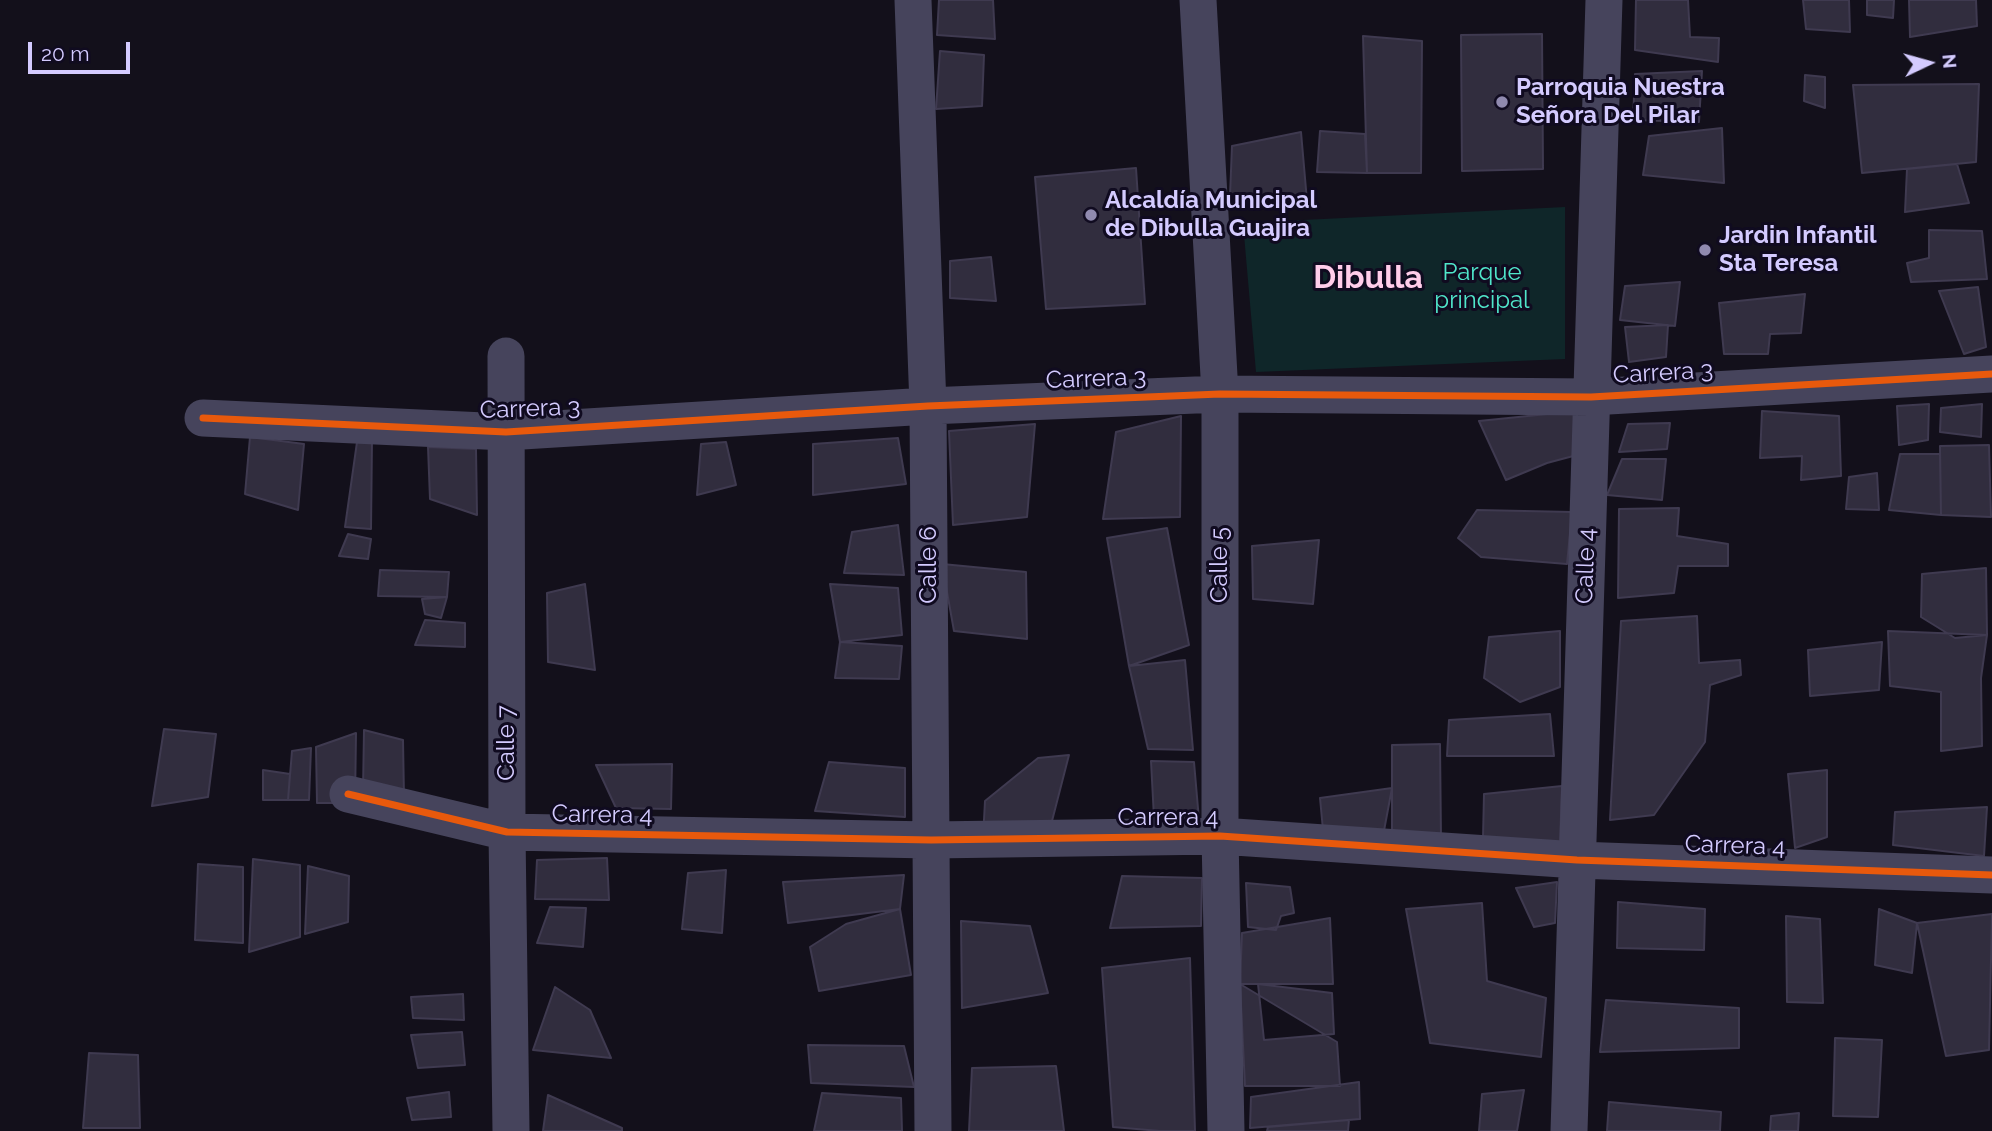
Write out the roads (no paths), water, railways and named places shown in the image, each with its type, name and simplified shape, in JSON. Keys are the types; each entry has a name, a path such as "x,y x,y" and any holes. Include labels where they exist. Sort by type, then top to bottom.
{"street":[{"name":"Calle 6","path":"913,0 928,406 933,1131"},
{"name":"Calle 5","path":"1198,0 1220,394 1220,836 1226,1131"},
{"name":"Calle 4","path":"1569,1131 1604,0"},
{"name":"Calle 7","path":"506,356 511,1131"},
{"name":"Carrera 3","path":"203,418 506,432 928,406 1220,394 1591,397 1992,374"},
{"name":"Carrera 4","path":"348,794 508,832 931,840 1220,836 1577,860 1992,875"}],"place":[{"name":"Parroquia Nuestra Señora Del Pilar","path":"1502,102"},
{"name":"Alcaldía Municipal de Dibulla Guajira","path":"1091,215"},
{"name":"Jardin Infantil Sta Teresa","path":"1705,250"}],"district":[{"name":"Dibulla","path":"1368,278"}],"park label":[{"name":"Parque principal","path":"1482,287"}]}
